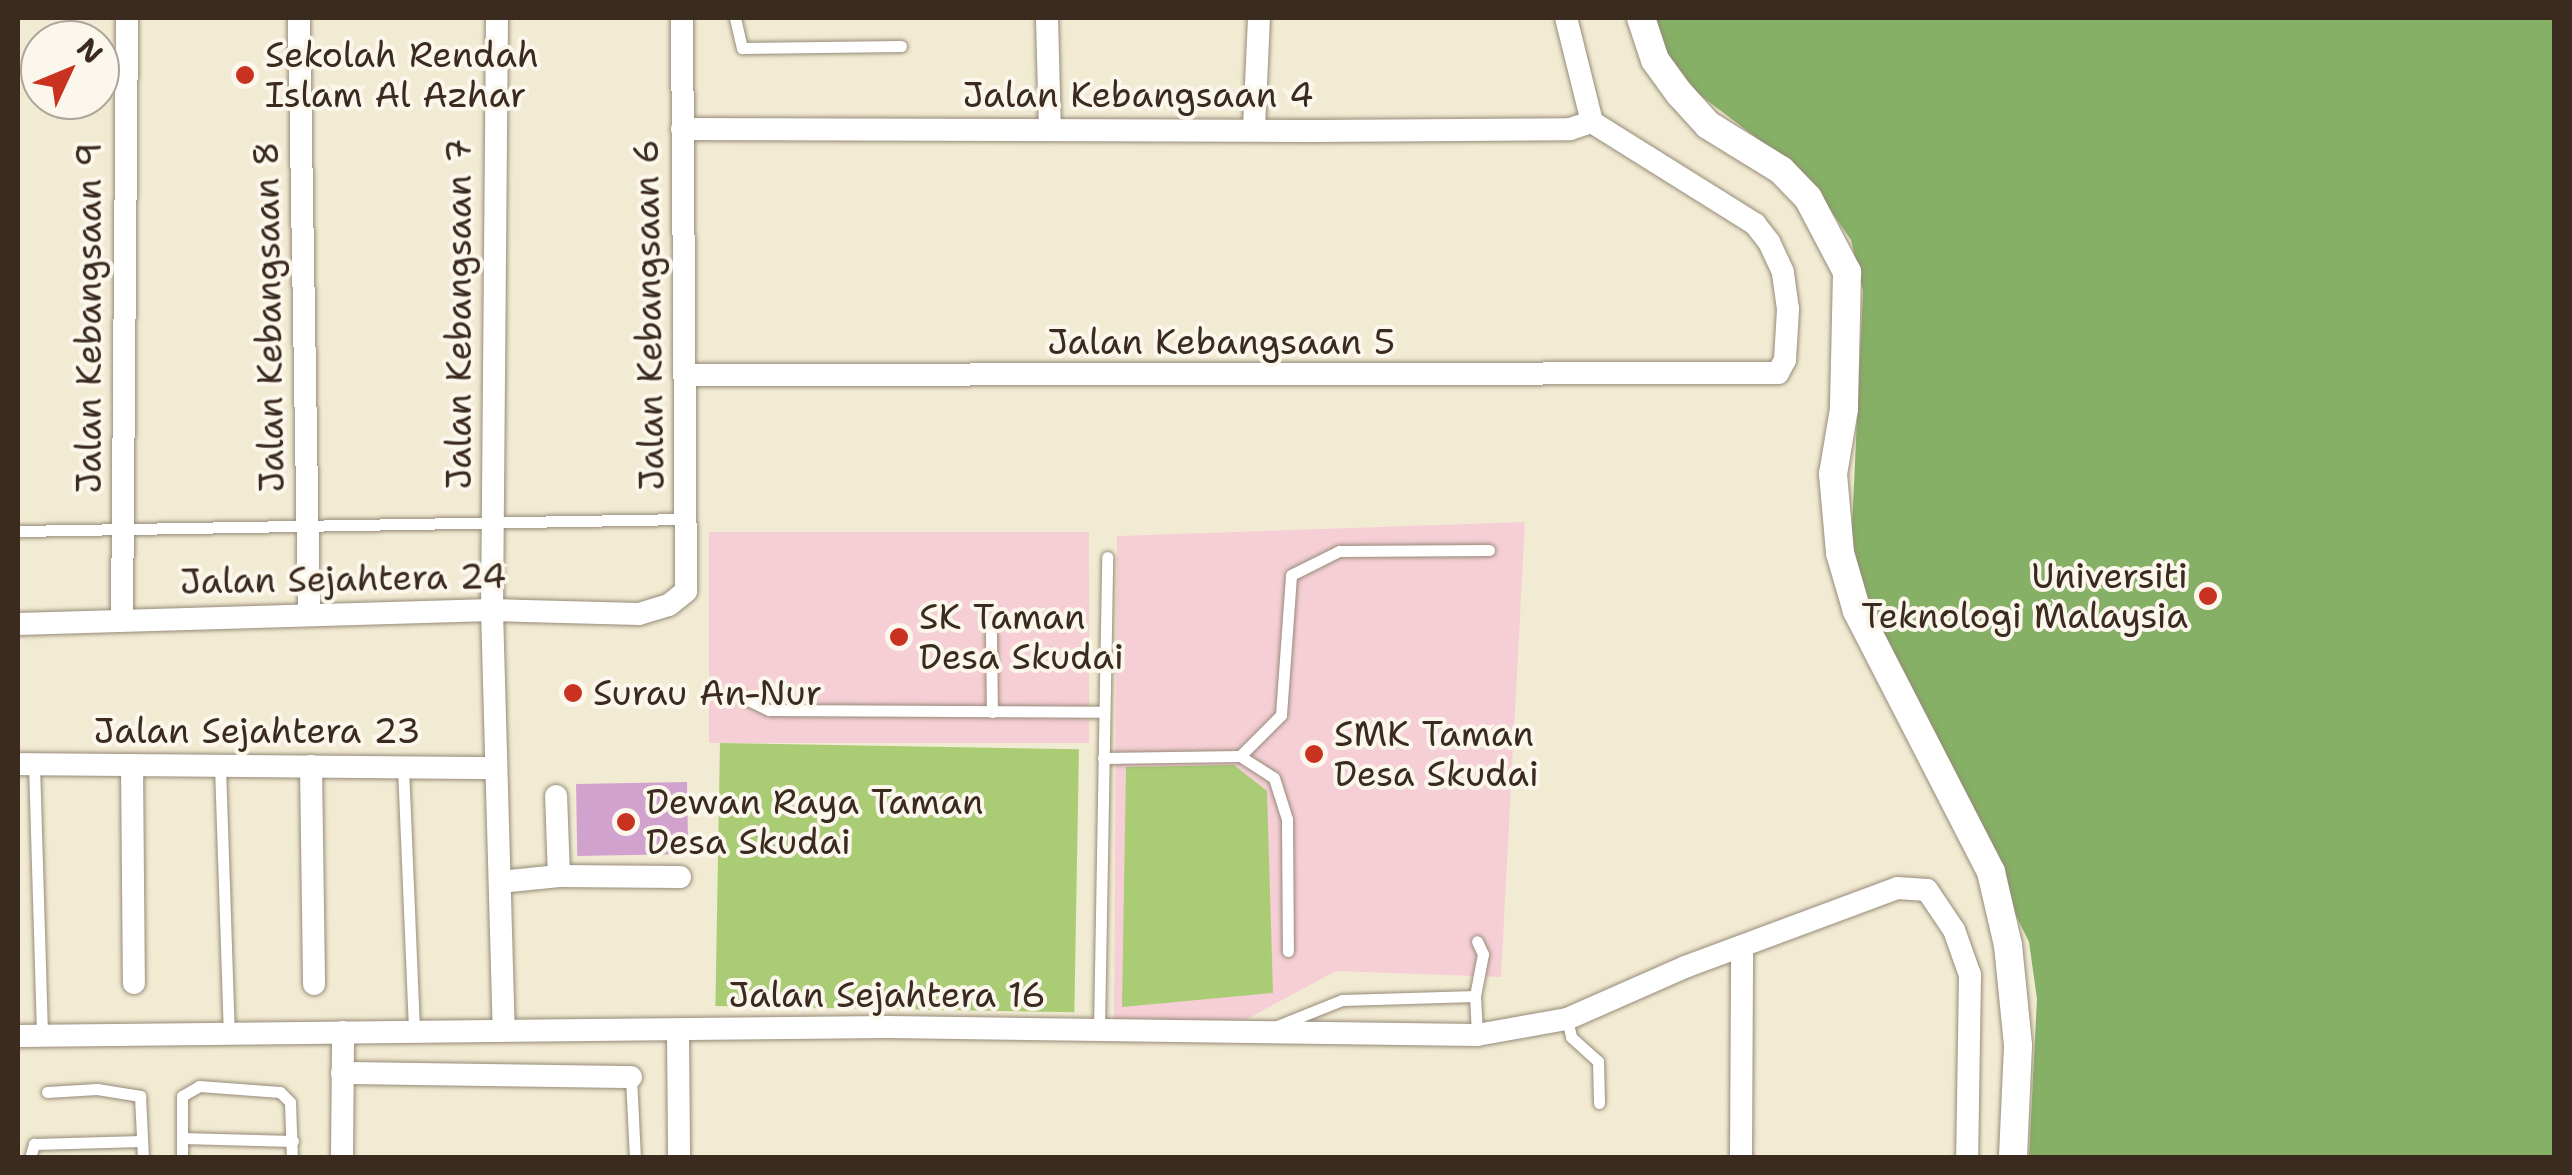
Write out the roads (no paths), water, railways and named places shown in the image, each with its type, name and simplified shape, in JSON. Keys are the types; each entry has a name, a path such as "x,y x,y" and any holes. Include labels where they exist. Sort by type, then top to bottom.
{"street":[{"name":"Jalan Kebangsaan 9","path":"122,619 127,18"},
{"name":"Jalan Kebangsaan 8","path":"299,18 309,614"},
{"name":"Jalan Kebangsaan 7","path":"497,18 492,610 504,1029"},
{"name":"Jalan Kebangsaan 6","path":"670,605 686,591 682,18"},
{"path":"1046,18 1050,130"},
{"path":"1254,128 1259,18"},
{"path":"1566,18 1592,122"},
{"path":"1641,18 1655,60 1679,92 1708,124 1781,170 1808,198 1847,272 1845,392 1834,474 1840,553 1857,611 1991,872 2008,946 2018,1046 2014,1158"},
{"name":"Jalan Kebangsaan 4","path":"682,129 1570,129 1592,122"},
{"name":"Jalan Kebangsaan 5","path":"685,375 1778,373 1787,344 1783,272 1769,242 1755,224 1592,122"},
{"name":"Jalan Sejahtera 24","path":"18,624 492,610 639,614 670,605"},
{"name":"Jalan Sejahtera 23","path":"26,764 496,768"},
{"path":"132,765 134,983"},
{"path":"311,766 314,984"},
{"path":"556,796 559,876"},
{"path":"500,882 559,876 680,877"},
{"name":"Jalan Sejahtera 16","path":"18,1036 504,1029 1100,1029 1477,1035 1566,1019 1896,888 1927,890 1954,930 1970,976 1967,1158"},
{"path":"1741,1158 1742,948"},
{"path":"342,1158 343,1032"},
{"path":"678,1032 679,1158"},
{"path":"342,1073 631,1077"}],"lane":[{"path":"735,18 742,48 901,46"},
{"path":"18,531 686,518"},
{"path":"1240,756 1281,715 1291,575 1339,552 1490,550"},
{"path":"1100,1029 1107,556"},
{"path":"991,634 992,712"},
{"path":"742,697 769,710 1102,712"},
{"path":"1103,758 1240,756 1282,788 1288,951"},
{"path":"26,764 42,1035"},
{"path":"220,766 229,1032"},
{"path":"403,767 414,1031"},
{"path":"1477,941 1482,954 1475,996 1477,1035"},
{"path":"1264,1033 1296,1013 1342,1000 1475,996"},
{"path":"1566,1019 1571,1038 1598,1060 1599,1103"},
{"path":"631,1077 635,1158"},
{"path":"182,1158 182,1096 199,1086 280,1092 290,1102 292,1158"},
{"path":"47,1092 96,1090 140,1096 142,1158"},
{"path":"182,1138 293,1141"},
{"path":"30,1158 34,1144 142,1140"}],"place":[{"name":"Sekolah Rendah Islam Al Azhar","path":"245,75"},
{"name":"Universiti Teknologi Malaysia","path":"2208,596"},
{"name":"SK Taman Desa Skudai","path":"899,637"},
{"name":"Surau An-Nur","path":"573,693"},
{"name":"SMK Taman Desa Skudai","path":"1314,754"},
{"name":"Dewan Raya Taman Desa Skudai","path":"626,822"}]}
